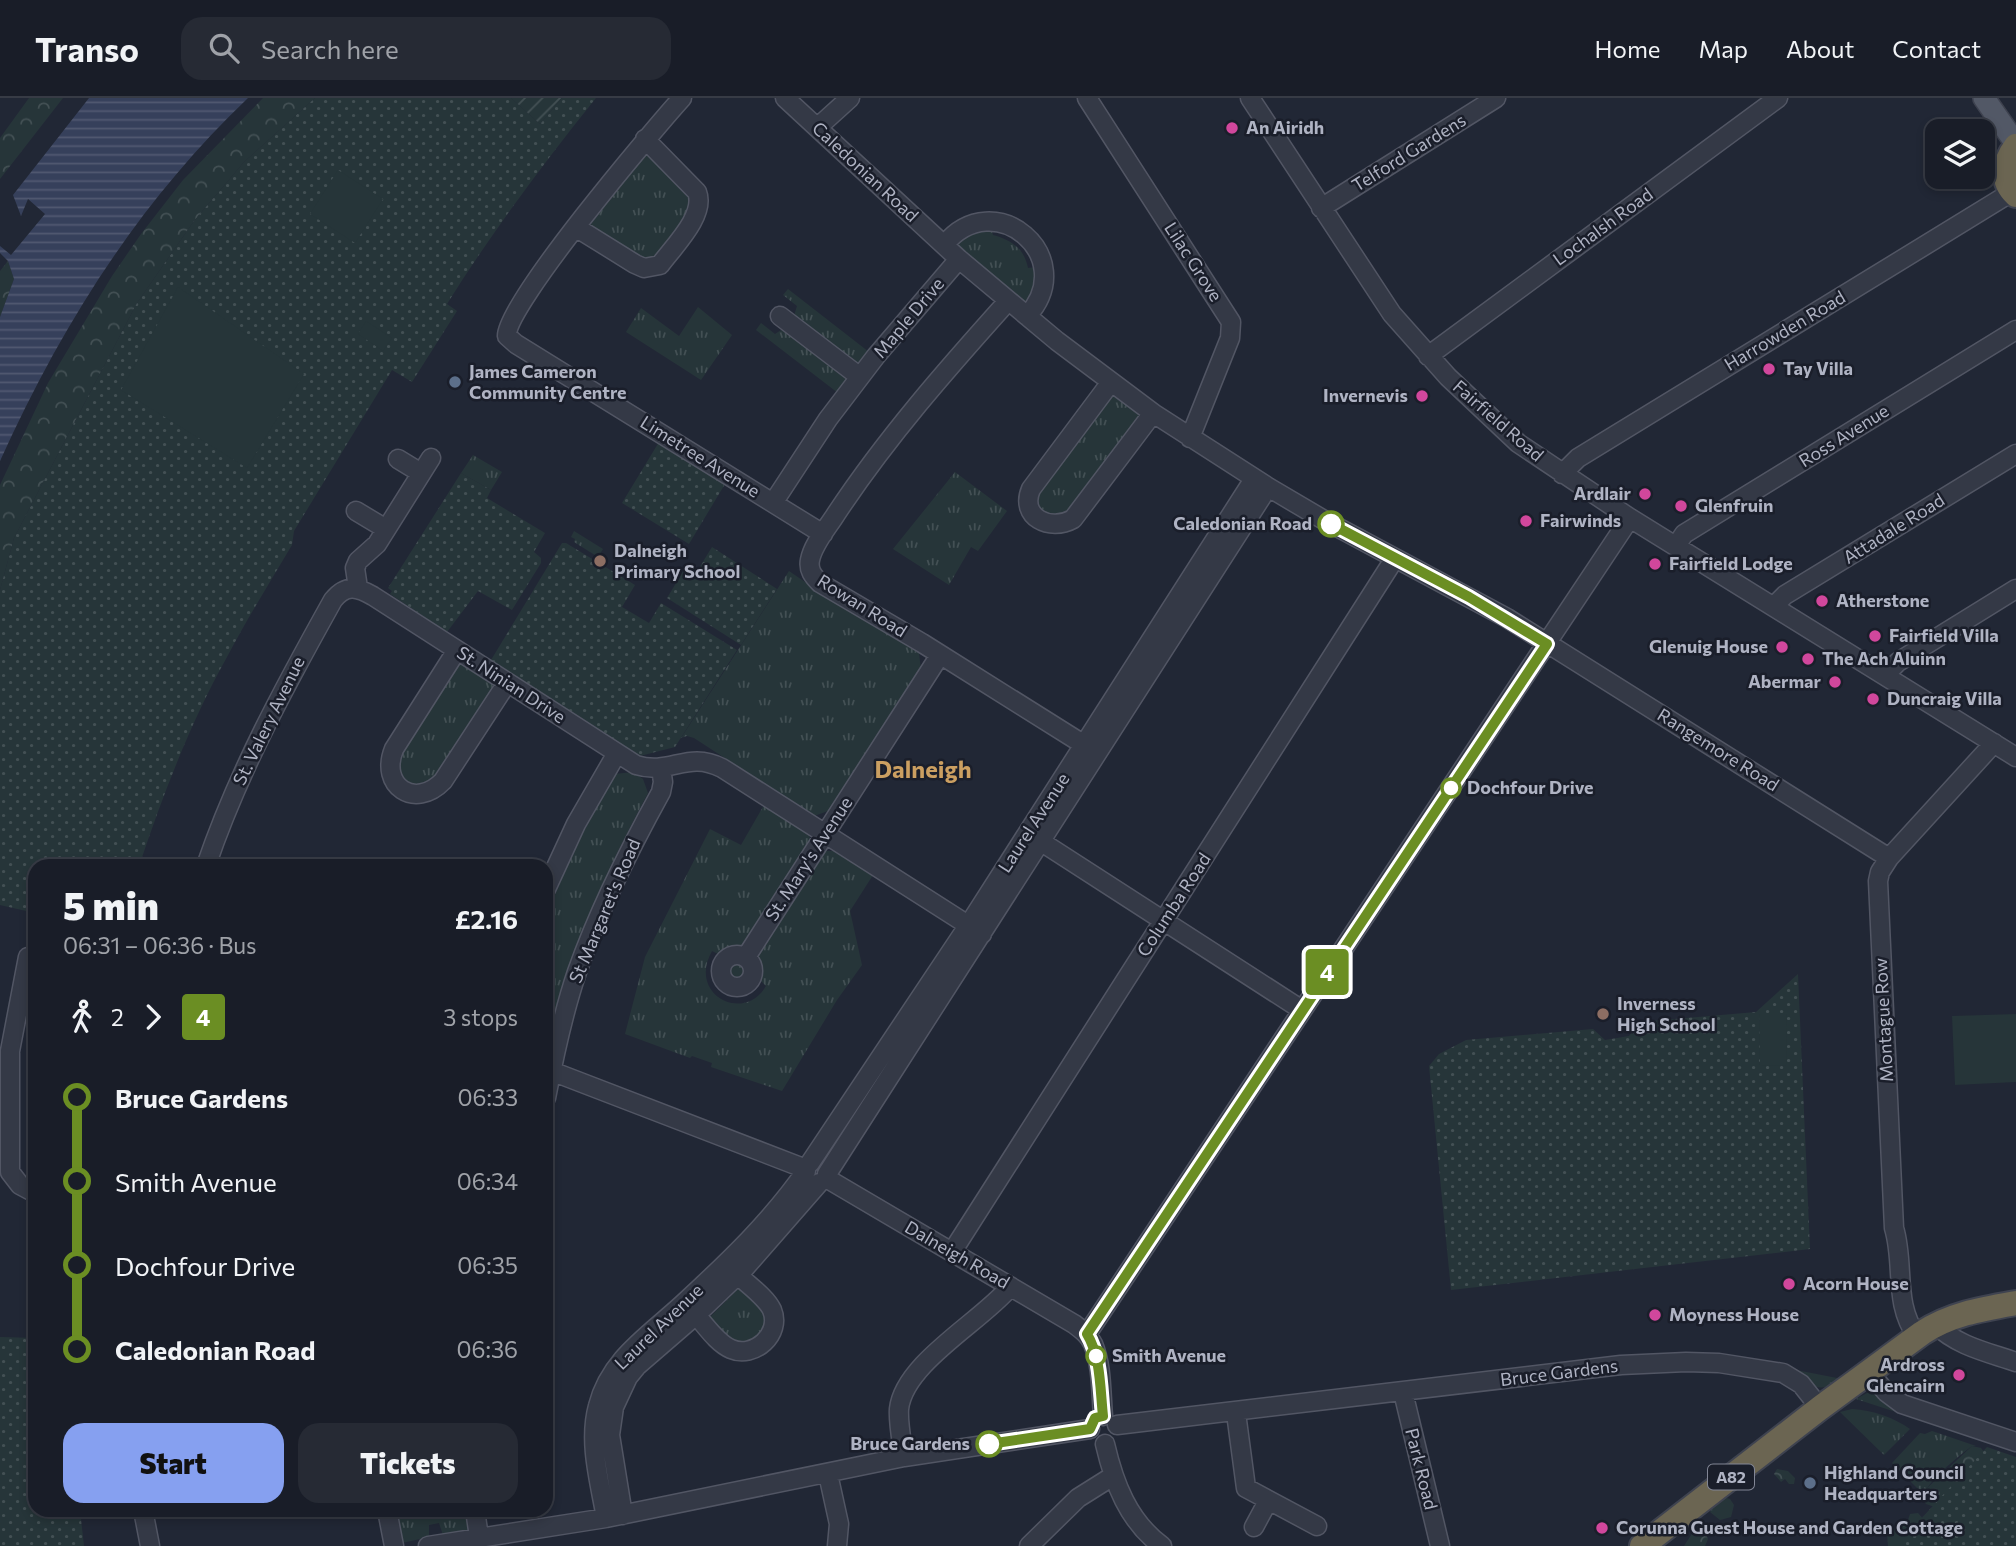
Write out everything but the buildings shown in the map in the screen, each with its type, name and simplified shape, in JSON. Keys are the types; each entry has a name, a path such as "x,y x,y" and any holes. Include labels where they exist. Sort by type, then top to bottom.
{"highway":[{"path":"2014,193 2006,182 2004,169 2007,158 2016,145"},
{"name":"A82","path":"1642,1546 1926,1330 1968,1312 2016,1303"}],"main road":[{"path":"1984,98 2016,145"}],"street":[{"path":"645,139 697,192 699,198 697,214 660,265 652,268 635,264 577,228 607,186 645,139 682,98"},
{"name":"Caledonian Road","path":"785,98 1008,301 1153,413 1261,483 1507,618 1547,644"},
{"path":"817,127 850,98"},
{"name":"Lilac Grove","path":"1087,98 1231,322 1230,338 1190,438"},
{"name":"Fairfield Road","path":"1250,98 1380,299 1428,356 1507,433 1533,455 1630,518 2016,757"},
{"name":"Telford Gardens","path":"1321,208 1496,98"},
{"name":"Lochalsh Road","path":"1428,356 1778,98"},
{"name":"Harrowden Road","path":"1562,474 1578,458 2014,193"},
{"path":"944,245 964,227 982,222 1000,222 1025,234 1037,248 1044,275 1041,293 1027,316"},
{"name":"Limetree Avenue","path":"577,228 515,314 507,335 516,344 823,534"},
{"name":"Maple Drive","path":"774,503 828,419 959,259"},
{"name":"Rowan Road","path":"1008,301 897,429 849,494 823,534 809,564 813,576 820,583 940,654 1090,749"},
{"path":"780,315 860,377"},
{"name":"Ross Avenue","path":"1676,546 1684,534 2016,330"},
{"path":"1111,382 1031,489 1027,506 1034,515 1055,525 1073,519 1153,413"},
{"name":"Attadale Road","path":"1774,606 1785,595 2016,454"},
{"path":"353,588 358,561 377,544 426,466 398,459"},
{"name":"Laurel Avenue","path":"614,1516 610,1435 614,1407 628,1377 738,1275 796,1212 815,1173 975,930 1261,483"},
{"path":"356,511 386,529"},
{"path":"1105,1444 1115,1438 1093,1344 1087,1334 1630,518"},
{"name":"Columba Road","path":"952,1252 1395,558"},
{"name":"St. Ninian Drive","path":"353,588 457,650 636,765 647,768 699,760 710,762 975,930"},
{"name":"St. Valery Avenue","path":"208,859 227,807 269,717 333,600 340,592 353,588"},
{"path":"1885,675 1898,662 2016,589"},
{"name":"Rangemore Road","path":"1547,644 1889,858"},
{"path":"457,650 394,749 390,772 395,783 404,791 426,794 443,781 507,683"},
{"name":"St. Mary's Avenue","path":"746,957 940,654"},
{"name":"Montague Row","path":"1926,1330 1909,1326 1902,1302 1899,1244 1894,1228 1878,881 1889,858 1994,743"},
{"name":"Laurel Avenue","path":"975,930 1040,841 1090,749"},
{"path":"553,874 576,824 617,753"},
{"name":"St Margaret's Road","path":"553,1056 581,962 621,867 661,792 669,766"},
{"path":"1040,841 1302,1010"},
{"path":"28,984 10,1051 10,1172 20,1185 28,1189"},
{"name":"Dalneigh Road","path":"553,1072 815,1173 1087,1334"},
{"name":"Laurel Avenue","path":"614,1516 595,1442 597,1408 610,1374 634,1346 685,1302 751,1238 790,1193 815,1173"},
{"name":"Laurel Avenue","path":"696,1315 730,1349 750,1351 761,1346 770,1336 774,1323 772,1310 738,1275"},
{"path":"904,1457 899,1409 908,1387 936,1352 1000,1299 1010,1287"},
{"path":"1926,1330 2016,1362"},
{"name":"Bruce Gardens","path":"1110,1420 1236,1413 1621,1365 1706,1363 1783,1373 1801,1384 1820,1408"},
{"path":"1869,1371 1886,1392 1902,1404 2016,1442"},
{"name":"Park Road","path":"1403,1392 1440,1546"},
{"path":"1236,1413 1246,1488 1317,1526"},
{"path":"1110,1420 1095,1418 1090,1429 1093,1438 1105,1444 1122,1499 1135,1520 1162,1546"},
{"path":"428,1546 614,1516 904,1457 1090,1429"},
{"path":"828,1474 839,1524 836,1546"},
{"path":"1029,1546 1078,1498 1113,1476"},
{"path":"1254,1527 1268,1501"},
{"path":"144,1517 150,1546"},
{"path":"388,1517 394,1546"},
{"path":"476,1517 480,1537"}],"green space":[{"path":"29,98 63,98 0,179 0,138"},
{"path":"263,98 315,98 244,162 194,221 137,303 14,538 0,590 0,485 48,383 112,276 141,234 183,180"},
{"path":"315,98 511,98 540,124 562,98 596,98 464,277 447,304 457,311 412,382 392,370 294,531 292,545 242,629 189,733 142,859 28,859 28,911 0,905 0,590 14,538 137,303 194,221 244,162"},
{"path":"511,98 562,98 540,124"},
{"path":"645,154 651,155 694,197 694,206 658,256 647,262 592,229 591,224"},
{"path":"338,170 383,199 355,243 310,214"},
{"path":"991,228 993,235 1006,239 1020,250 1028,268 1036,267 1038,285 1027,302 1024,303 958,247 961,236"},
{"path":"8,261 14,279 0,317 0,271"},
{"path":"178,287 304,374 247,468 121,390"},
{"path":"788,289 869,352 858,367 793,319 797,306 783,295"},
{"path":"698,307 732,335 701,380 626,332 641,308 679,336"},
{"path":"366,321 392,338 383,351 358,334"},
{"path":"761,323 775,334 784,328 850,378 838,393 756,330"},
{"path":"1110,394 1143,417 1069,513 1052,518 1038,509 1035,495"},
{"path":"659,442 725,484 689,544 622,503"},
{"path":"473,455 502,472 491,490 461,473"},
{"path":"955,472 1007,511 978,551 971,547 949,585 893,549"},
{"path":"461,473 491,490 487,498 545,533 534,552 541,558 541,563 512,610 478,591 447,632 390,594 392,591 388,588"},
{"path":"574,531 603,549 598,557 574,542 575,539 571,537"},
{"path":"562,543 635,585 622,607 649,623 661,603 737,650 675,747 640,756 491,660"},
{"path":"712,547 777,589 741,645 667,598 684,570 696,573"},
{"path":"789,571 919,653 921,670 828,811 814,816 694,738 681,738"},
{"path":"459,663 493,683 495,689 441,776 420,788 400,779 396,756"},
{"path":"633,772 643,779 648,793 591,912 553,1023 553,899 578,842 615,774"},
{"path":"764,805 808,833 811,841 745,945 720,955 712,951 706,967 707,980 712,991 721,999 745,1003 756,997 766,986 760,980 758,955 825,851 835,851 873,875 850,911 862,965 837,1000 782,1091 711,1067 712,1063 692,1056 690,1058 625,1034 645,957 710,829 741,845"},
{"path":"737,960 745,963 748,971 745,979 737,982 729,979 726,971 729,963"},
{"path":"1798,974 1810,1249 1451,1290 1429,1066 1439,1054 1466,1040 1593,1029 1605,1040 1629,1036 1640,1022 1756,1012"},
{"path":"1759,1014 1786,1014 1787,1065 1760,1066"},
{"path":"2016,1014 2016,1082 1955,1085 1952,1016"},
{"path":"741,1286 760,1302 768,1317 759,1341 734,1345 708,1319"},
{"path":"0,1337 28,1338 28,1517 81,1517 84,1546 0,1546"},
{"path":"1796,1370 1842,1379 1817,1387"},
{"path":"1869,1392 1882,1397 1899,1413 1856,1399"},
{"path":"1852,1409 1883,1415 1910,1429 1884,1455 1840,1412"},
{"path":"1932,1431 1976,1446 1972,1446 1946,1468 1923,1494 1892,1463 1920,1433"},
{"path":"1972,1446 1981,1448 1984,1452 1935,1507 1926,1504 1923,1500 1926,1489"},
{"path":"1987,1447 2016,1457 2016,1546 1896,1546"},
{"path":"1777,1469 1788,1471 1795,1478 1794,1484 1789,1484 1785,1479 1781,1482 1774,1474"},
{"path":"1724,1497 1730,1499 1734,1505 1731,1517 1720,1520 1710,1512"},
{"path":"1918,1513 1925,1521 1913,1546 1888,1546 1887,1533 1907,1523 1910,1514"},
{"path":"395,1517 470,1517 470,1530 443,1535 439,1523 429,1525 429,1537 402,1543"},
{"path":"1693,1532 1705,1532 1708,1539 1705,1546 1684,1546"}],"water":[{"path":"89,98 248,98 172,179 106,267 50,361 0,461 0,317 14,279 8,261 0,253 0,246 11,255 45,214 28,199 21,216 13,195"}],"bus line":[{"name":"4","path":"989,1444 1090,1429 1095,1418 1103,1416 1097,1360 1087,1334 1547,644 1507,618 1331,524"}],"place":[{"name":"An Airidh","path":"1232,128"},
{"name":"Tay Villa","path":"1769,369"},
{"name":"James Cameron Community Centre","path":"455,382"},
{"name":"Invernevis","path":"1422,396"},
{"name":"Ardlair","path":"1645,494"},
{"name":"Glenfruin","path":"1681,506"},
{"name":"Fairwinds","path":"1526,521"},
{"name":"Caledonian Road","path":"1331,524"},
{"name":"Dalneigh Primary School","path":"600,561"},
{"name":"Fairfield Lodge","path":"1655,564"},
{"name":"Atherstone","path":"1822,601"},
{"name":"Fairfield Villa","path":"1875,636"},
{"name":"Glenuig House","path":"1782,647"},
{"name":"The Ach Aluinn","path":"1808,659"},
{"name":"Abermar","path":"1835,682"},
{"name":"Duncraig Villa","path":"1873,699"},
{"name":"Dochfour Drive","path":"1451,788"},
{"name":"Inverness High School","path":"1603,1014"},
{"name":"Acorn House","path":"1789,1284"},
{"name":"Moyness House","path":"1655,1315"},
{"name":"Smith Avenue","path":"1096,1356"},
{"name":"Ardross Glencairn","path":"1959,1375"},
{"name":"Bruce Gardens","path":"989,1444"},
{"name":"Highland Council Headquarters","path":"1810,1483"},
{"name":"Corunna Guest House and Garden Cottage","path":"1602,1528"}],"district":[{"name":"Dalneigh","path":"923,770"}]}
